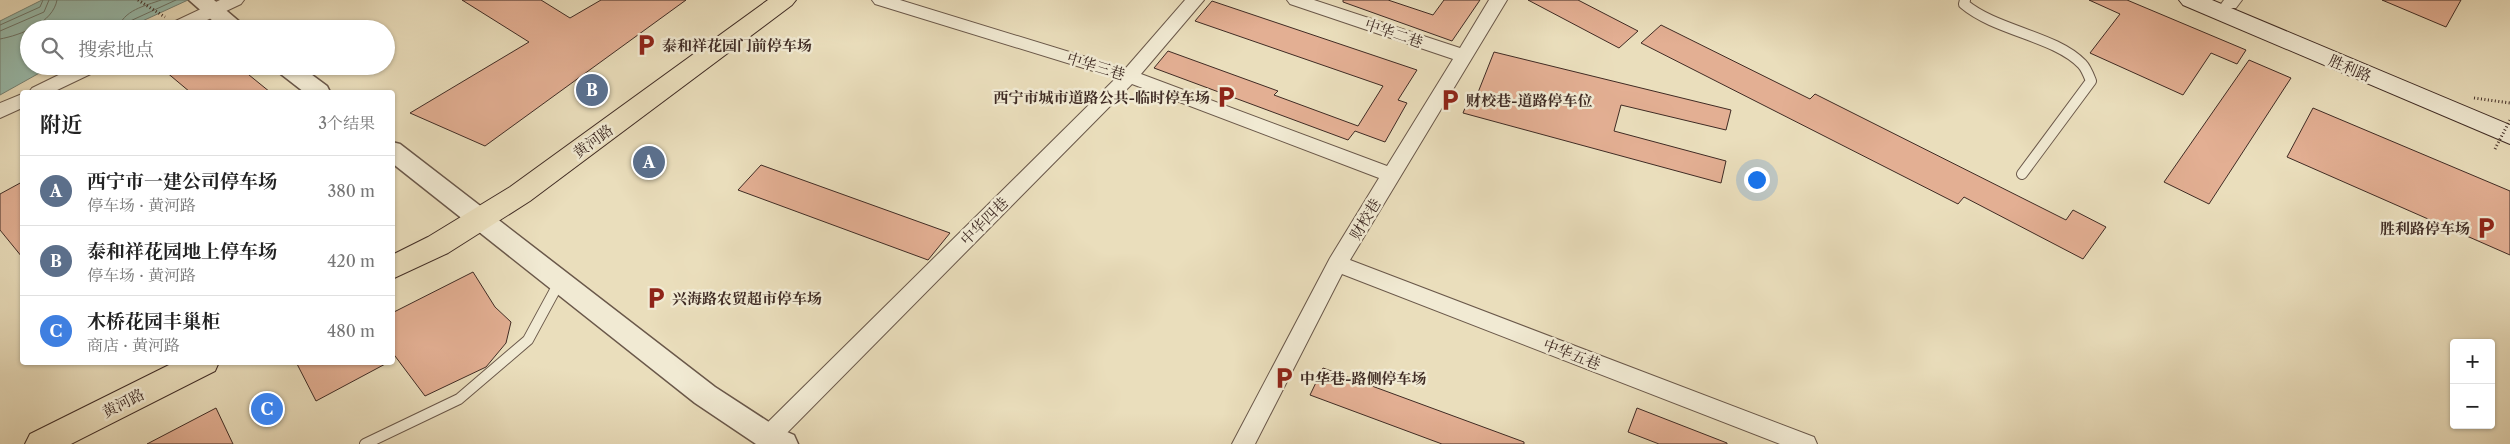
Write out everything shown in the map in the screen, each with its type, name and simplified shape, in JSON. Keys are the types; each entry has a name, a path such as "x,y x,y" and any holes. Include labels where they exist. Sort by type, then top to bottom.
{"main road":[{"name":"黄河路","path":"395,267 438,246 520,194 784,0"},
{"name":"胜利路","path":"2191,0 2503,142"},
{"name":"胜利路","path":"2228,1 2510,120"},
{"name":"黄河路","path":"41,444 198,365"}],"street":[{"path":"179,20 205,4 235,0"},
{"name":"中华三巷","path":"881,0 1129,76 1392,175"},
{"name":"中华四巷","path":"776,441 1129,76 1195,0"},
{"name":"中华二巷","path":"1296,0 1464,56"},
{"name":"财校巷","path":"1243,444 1337,264 1498,0"},
{"path":"205,4 225,20"},
{"path":"42,90 74,75"},
{"path":"297,75 316,90"},
{"path":"0,111 20,101"},
{"path":"395,152 705,395 776,441"},
{"name":"中华五巷","path":"1337,264 1806,444"}],"lane":[{"path":"1965,0 1964,4 1977,15 2060,48 2083,64 2091,81 2022,174"},
{"path":"365,444 459,399 528,340 560,281"}],"path":[{"path":"138,0 166,20"},
{"path":"2446,94 2510,104"},
{"path":"2503,142 2510,120"}],"water":[{"path":"42,0 188,0 145,20 20,20 20,75 36,75 0,95 0,21"}],"building":[{"path":"462,0 541,0 570,18 601,0 686,0 485,146 410,113 529,42"},
{"path":"1343,0 1388,0 1433,15 1444,0 1480,0 1452,41 1343,2"},
{"path":"1528,0 1578,0 1638,31 1619,48"},
{"path":"2089,0 2127,0 2246,50 2237,64 2211,53 2183,95 2090,53 2120,14"},
{"path":"2382,0 2461,0 2446,27"},
{"path":"1212,1 1417,70 1398,100 1407,103 1385,142 1355,131 1348,140 1154,68 1168,51 1278,91 1274,95 1358,126 1383,86 1195,21"},
{"path":"1661,25 1810,99 1815,94 2066,220 2073,210 2106,227 2083,259 1964,197 1958,204 1641,43"},
{"path":"1494,52 1731,110 1726,130 1621,105 1614,131 1726,161 1721,183 1463,113 1471,93 1477,95"},
{"path":"2249,60 2291,78 2209,204 2164,182"},
{"path":"170,75 249,75 268,90 188,90"},
{"path":"2313,108 2510,191 2510,255 2287,157"},
{"path":"761,165 950,233 928,260 738,190"},
{"path":"20,183 20,255 0,230 0,194"},
{"path":"473,272 495,307 511,322 506,343 486,367 425,396 395,356 395,311"},
{"path":"298,365 383,365 316,401"},
{"path":"1323,368 1524,442 1524,444 1442,444 1310,395"},
{"path":"216,408 233,444 147,444"},
{"path":"1637,408 1727,444 1659,444 1628,432"}],"place":[{"name":"泰和祥花园门前停车场","path":"646,45"},
{"name":"泰和祥花园地上停车场","path":"592,90"},
{"name":"西宁市城市道路公共-临时停车场","path":"1226,97"},
{"name":"财校巷-道路停车位","path":"1450,100"},
{"name":"西宁市一建公司停车场","path":"649,162"},
{"name":"胜利路停车场","path":"2486,228"},
{"name":"兴海路农贸超市停车场","path":"656,298"},
{"name":"中华巷-路侧停车场","path":"1284,378"},
{"name":"木桥花园丰巢柜","path":"267,409"}]}
